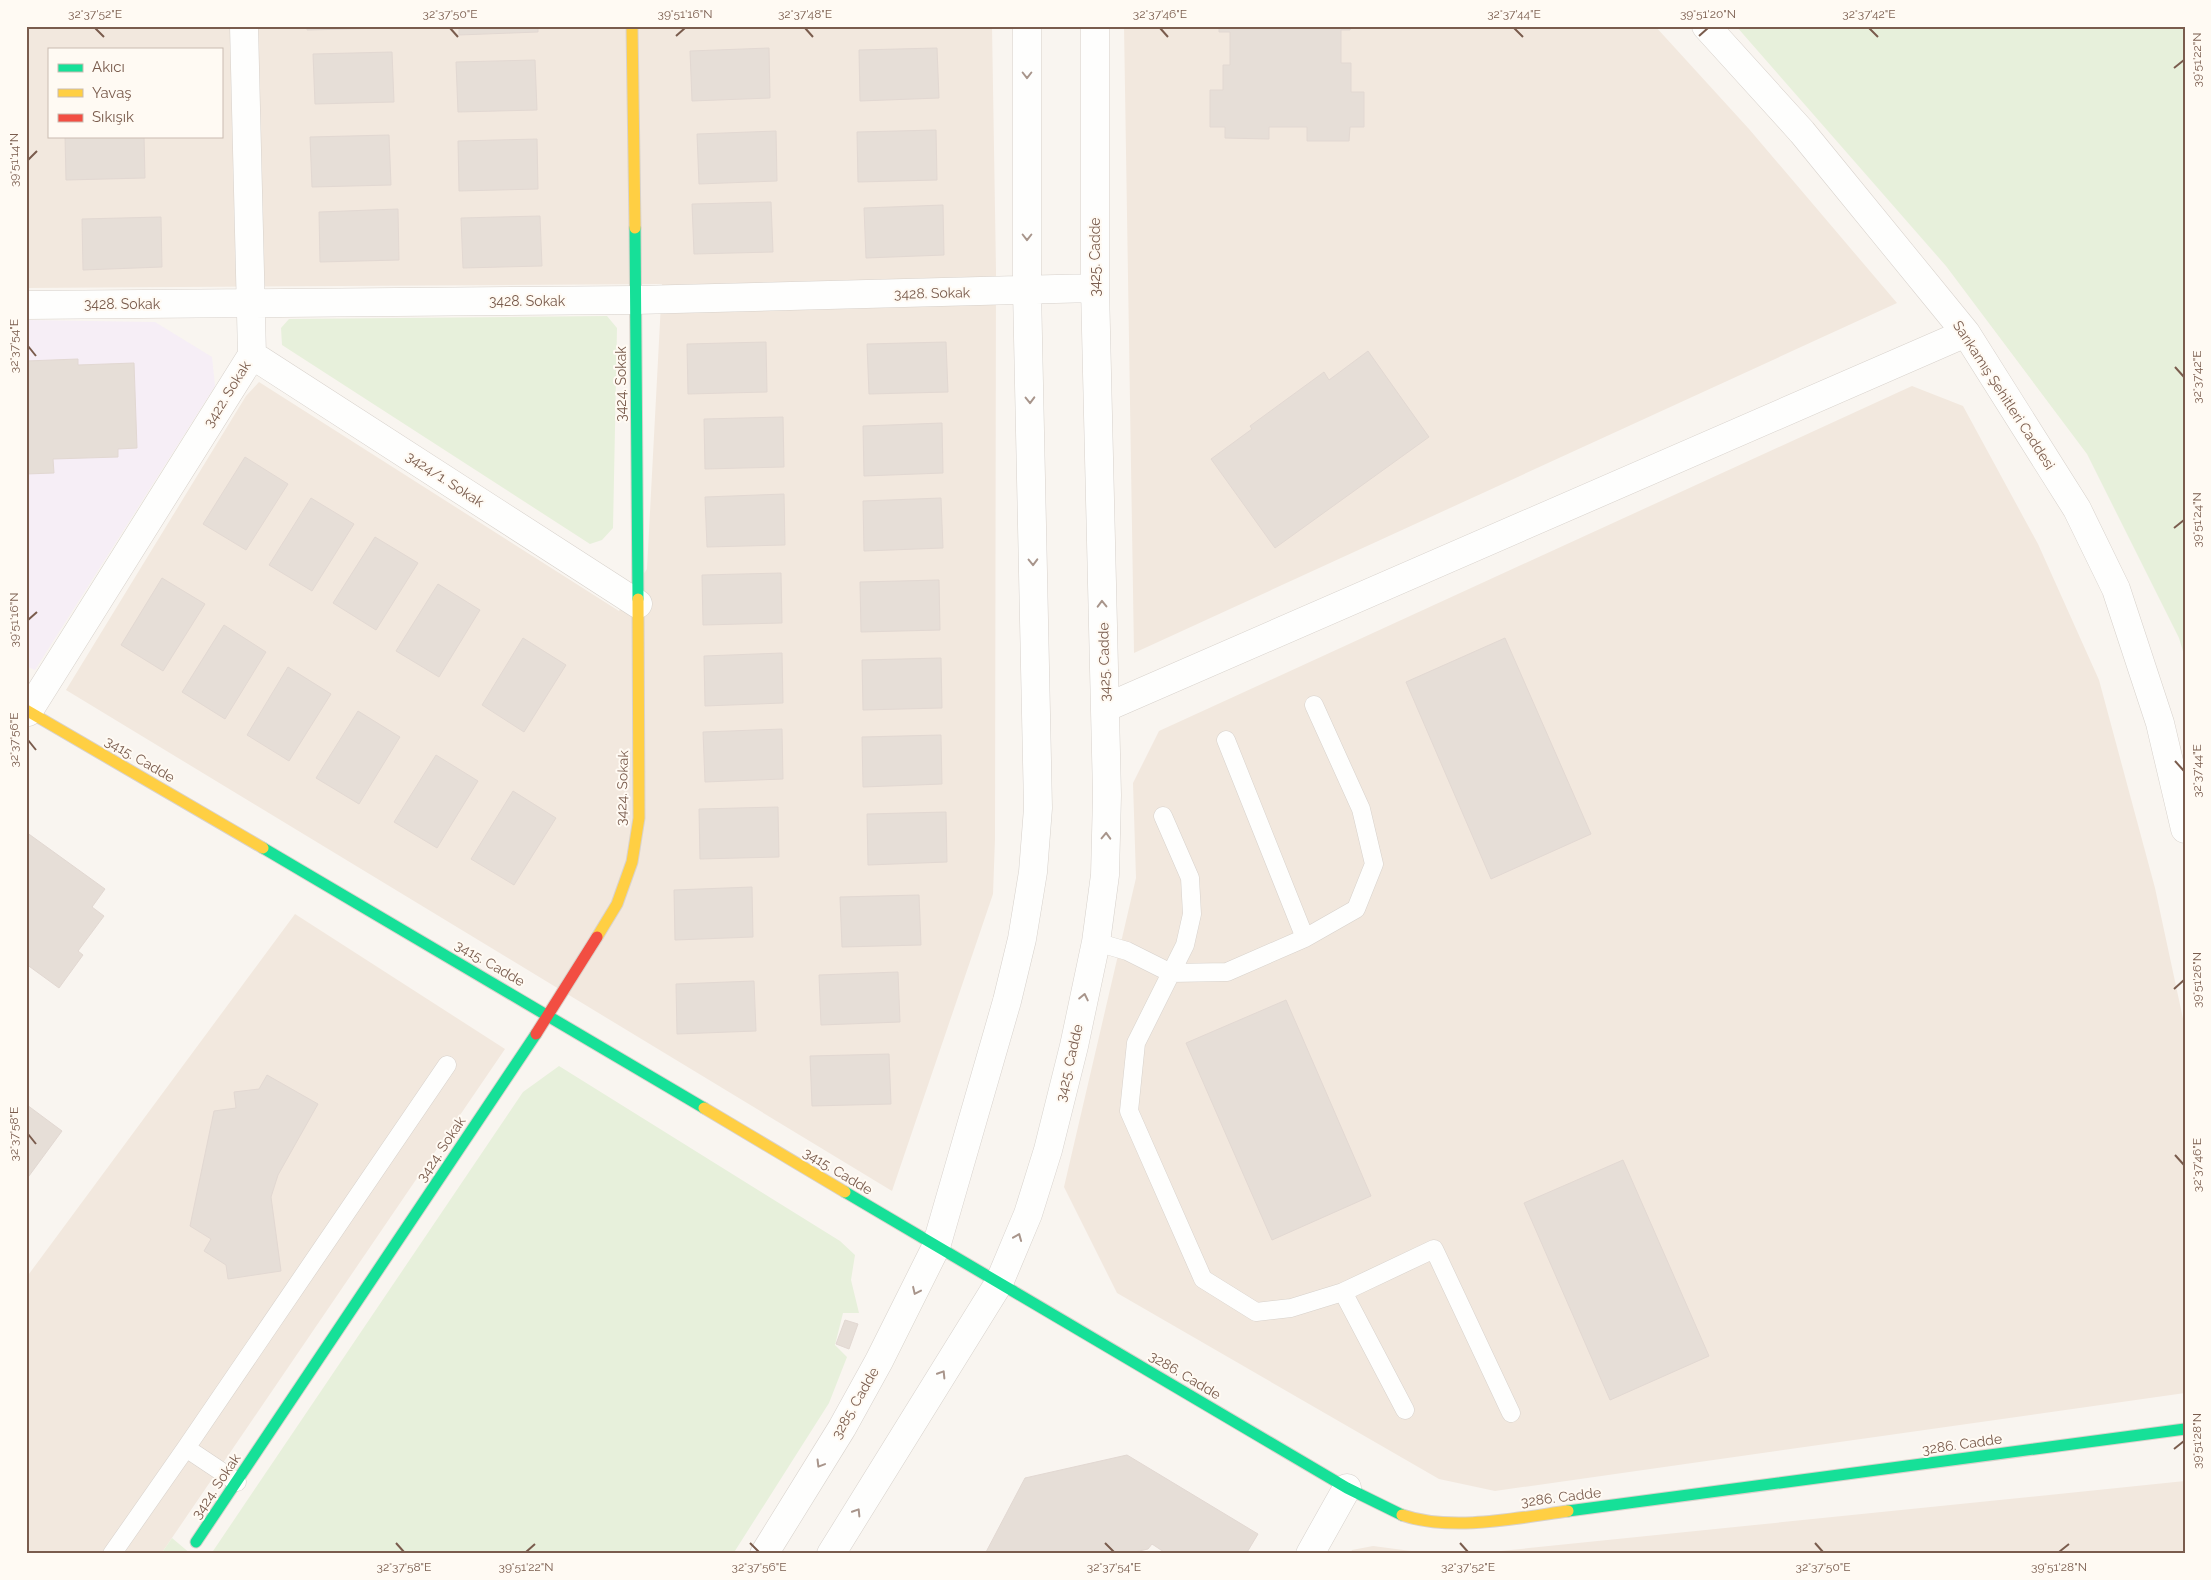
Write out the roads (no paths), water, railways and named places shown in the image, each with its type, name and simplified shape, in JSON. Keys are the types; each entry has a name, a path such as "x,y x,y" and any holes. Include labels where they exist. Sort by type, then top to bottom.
{"street":[{"name":"3422. Sokak","path":"27,711 252,355 244,26"},
{"name":"3424. Sokak","path":"196,1542 549,1015 617,904 632,862 639,818 636,300 632,26"},
{"path":"936,1247 1008,1001 1022,939 1033,872 1038,808 1027,290 1027,26"},
{"name":"3425. Cadde","path":"999,1282 1028,1214 1048,1150 1074,1046 1096,942 1105,875 1107,795 1095,288 1094,26"},
{"name":"Sarıkamış Şehitleri Caddesi","path":"1706,26 1802,132 1966,333 2077,509 2116,589 2160,723 2185,829"},
{"name":"3428. Sokak","path":"26,305 636,300 1095,288"},
{"path":"1105,708 1966,333"},
{"name":"3424/1. Sokak","path":"252,355 638,604"},
{"name":"3415. Cadde","path":"27,711 549,1015 936,1247 999,1282"},
{"name":"3285. Cadde","path":"764,1554 842,1428 879,1362 936,1247"},
{"path":"831,1554 999,1282"},
{"name":"3286. Cadde","path":"999,1282 1347,1488 1380,1506 1416,1519 1461,1522 1487,1520 2185,1430"},
{"path":"1310,1554 1347,1488"}],"lane":[{"path":"1096,942 1127,951 1171,973 1227,972 1305,938 1356,909 1374,864 1362,809 1314,705"},
{"path":"1226,740 1305,938"},
{"path":"1163,816 1190,878 1192,914 1185,946 1136,1043 1129,1111 1203,1279 1256,1312 1292,1308 1343,1292 1434,1249 1511,1413"},
{"path":"112,1554 447,1065"},
{"path":"1343,1292 1405,1410"},
{"path":"186,1448 237,1482"}]}
